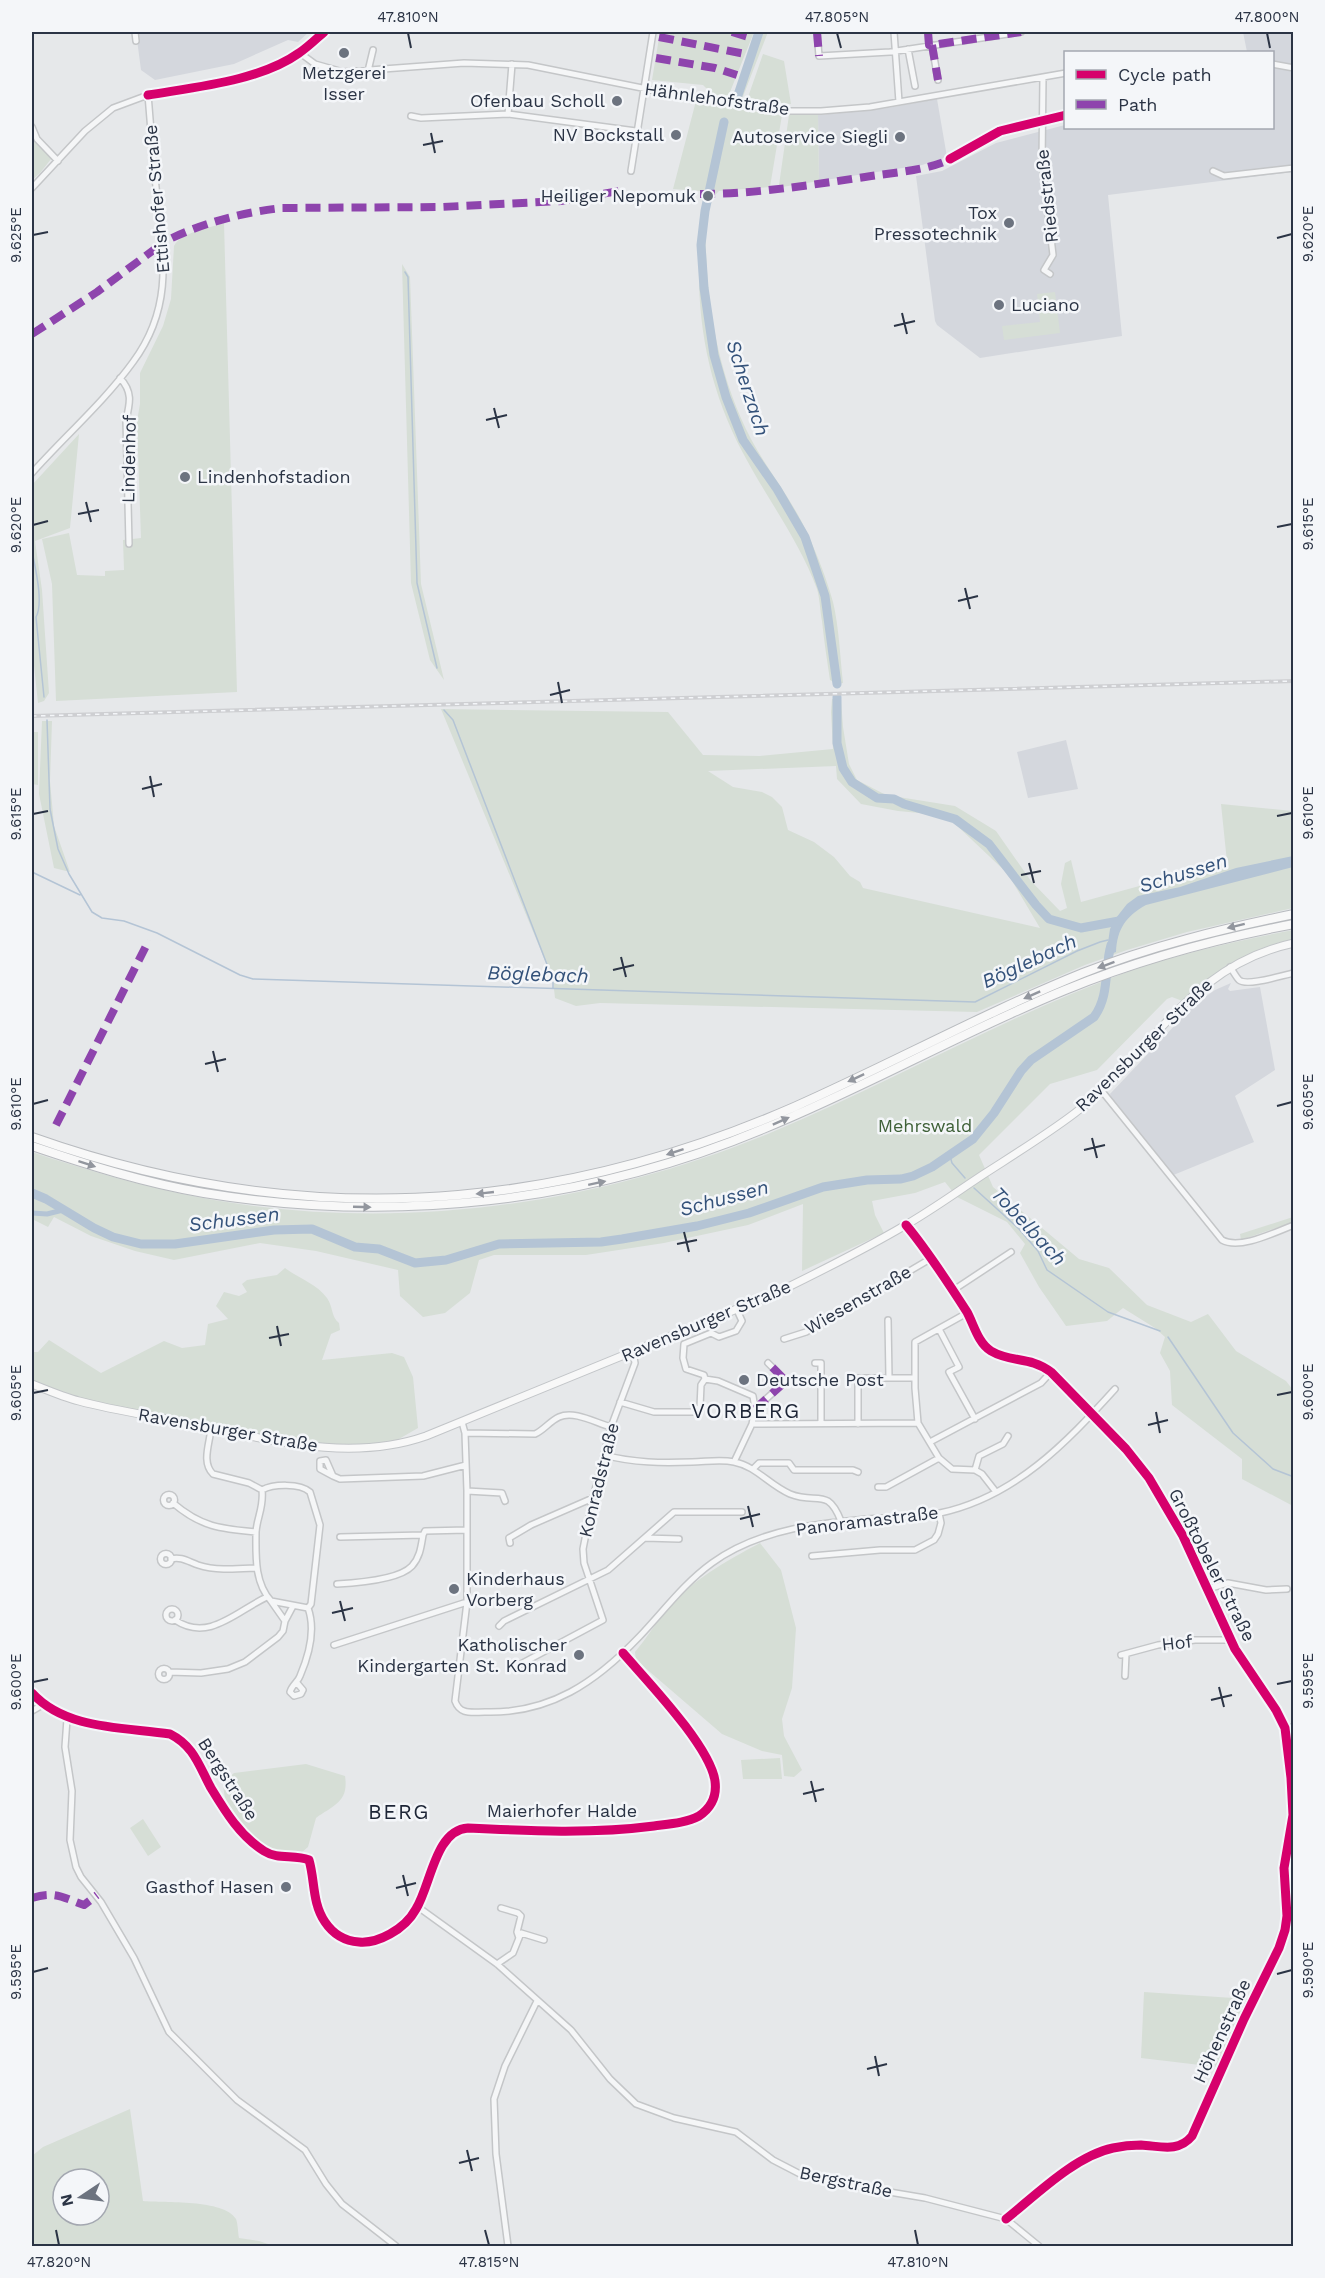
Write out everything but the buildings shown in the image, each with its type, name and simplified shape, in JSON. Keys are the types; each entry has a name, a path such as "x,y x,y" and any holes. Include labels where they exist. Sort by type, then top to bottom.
{"highway":[{"path":"32,1146 102,1169 142,1179 258,1201 381,1208 426,1207 525,1197 607,1181 715,1149 799,1113 1127,957 1188,938 1293,914"},
{"path":"32,1137 155,1174 258,1192 329,1198 426,1198 486,1193 561,1182 659,1158 713,1140 762,1120 1007,1006 1086,976 1127,967 1190,947 1293,924"}],"main road":[{"name":"Ravensburger Straße","path":"32,1384 77,1401 315,1447 366,1449 414,1441 737,1310 825,1269 906,1225 1048,1132 1101,1090 1200,988 1230,967 1263,952 1293,943"}],"street":[{"path":"135,32 136,41"},
{"path":"32,188 95,122 112,108 148,95 239,78 267,69 300,53 324,32"},
{"path":"631,171 653,32"},
{"path":"818,32 819,56 895,51 1021,32"},
{"path":"894,32 898,102"},
{"path":"928,32 938,80"},
{"path":"908,49 915,86"},
{"path":"368,71 373,50"},
{"name":"Hähnlehofstraße","path":"300,53 315,64 344,72 464,63 513,64 733,104 785,111 839,110 1064,73"},
{"path":"508,114 513,64"},
{"path":"1274,64 1293,68"},
{"name":"Riedstraße","path":"1043,77 1042,162 1053,255 1044,270 1050,274"},
{"name":"Ettishofer Straße","path":"32,473 120,378 147,340 155,323 163,286 163,243 148,95"},
{"path":"411,116 421,118 508,114 636,131"},
{"path":"32,127 37,139 58,161"},
{"path":"1213,171 1224,176 1293,168"},
{"name":"Lindenhof","path":"120,378 130,391 131,402 126,420 129,544"},
{"path":"1230,967 1239,980 1252,983 1293,973"},
{"path":"1101,1090 1222,1240 1238,1244 1293,1225"},
{"name":"Großtobeler Straße","path":"906,1225 967,1313 982,1341 991,1351 1005,1357 1036,1362 1051,1372 1126,1449 1149,1478 1182,1536 1231,1640 1285,1728"},
{"path":"952,1291 1011,1252"},
{"name":"Wiesenstraße","path":"784,1339 806,1332 930,1259"},
{"path":"705,1379 704,1375 686,1369 683,1358 684,1344 711,1334 719,1337 735,1331 742,1321 737,1310"},
{"path":"967,1313 915,1342 918,1423 939,1458 952,1469 975,1470 982,1474 996,1492"},
{"path":"888,1320 889,1378"},
{"path":"939,1329 959,1367 949,1372 975,1419"},
{"name":"Konradstraße","path":"517,1666 603,1620 589,1580 583,1549 592,1498 611,1428 635,1363 633,1352"},
{"path":"755,1409 786,1381 768,1363"},
{"path":"815,1363 821,1363 821,1423"},
{"path":"930,1442 1041,1383 1051,1372"},
{"path":"858,1424 858,1377 915,1378"},
{"path":"620,1401 654,1412 695,1412 700,1407 701,1385 705,1379"},
{"path":"705,1379 718,1381 753,1396 755,1409 752,1424 734,1462"},
{"name":"Panoramastraße","path":"467,1602 454,1701 457,1708 462,1712 500,1712 551,1701 591,1681 622,1653 675,1596 713,1562 755,1540 795,1528 841,1521 939,1513 971,1504 1023,1477 1045,1460 1115,1389"},
{"path":"465,1433 535,1434 544,1430 557,1417 570,1414 611,1428"},
{"path":"334,1645 467,1602 467,1491 465,1433 462,1422"},
{"path":"752,1424 918,1423"},
{"path":"211,1428 206,1461 209,1470 217,1476 249,1483 262,1490"},
{"path":"975,1470 979,1456 1003,1444 1008,1436"},
{"path":"604,1455 622,1460 652,1463 734,1462 753,1469 787,1493 800,1497 825,1499 832,1503 841,1521"},
{"path":"878,1487 886,1487 939,1458"},
{"path":"753,1469 759,1463 789,1463 794,1470 853,1470 858,1472"},
{"path":"333,1476 340,1479 403,1478 423,1476 466,1465"},
{"path":"262,1490 271,1486 307,1489 312,1496 320,1525 311,1604 308,1608 312,1625 311,1640 297,1683"},
{"path":"262,1490 263,1500 256,1532 255,1569 269,1599 285,1621"},
{"path":"467,1491 502,1493 505,1501"},
{"path":"510,1543 509,1538 531,1525 592,1498"},
{"path":"173,1503 186,1514 206,1525 256,1532"},
{"path":"499,1626 504,1621 608,1570 674,1512 742,1512"},
{"path":"812,1556 880,1550 915,1550 934,1540 938,1534 941,1523 939,1513"},
{"path":"337,1584 388,1577 410,1568 420,1554 424,1531 467,1530"},
{"path":"340,1537 423,1535"},
{"path":"645,1539 679,1539"},
{"path":"171,1559 180,1558 201,1567 217,1569 255,1569"},
{"path":"1208,1589 1227,1582 1266,1590 1287,1588"},
{"path":"175,1620 181,1624 198,1628 218,1625 269,1599 308,1608"},
{"path":"169,1672 201,1673 245,1662 278,1637 283,1631 285,1621 293,1606"},
{"name":"Hof","path":"1125,1676 1123,1654 1158,1645 1231,1640"},
{"name":"Maierhofer Halde","path":"418,1907 441,1848 446,1839 456,1831 468,1828 588,1831 642,1828 697,1817 712,1804 715,1797 715,1782 706,1758 680,1720 622,1653"},
{"path":"32,1693 67,1719 65,1748 72,1791 70,1840 76,1867 101,1902 134,1958 169,2032 237,2100 305,2150 326,2184 342,2204 396,2247"},
{"path":"32,1711 44,1704"},
{"name":"Bergstraße","path":"67,1719 170,1734 183,1740 196,1757 224,1809 244,1835 272,1855 304,1858 310,1861 314,1891 324,1921 334,1933 346,1940 363,1943 385,1937 402,1926 418,1907 497,1964 571,2030 618,2088 636,2104 674,2118 736,2132 773,2160 802,2175 925,2198 1006,2218"},
{"path":"1285,1728 1293,1727"},
{"name":"Höhenstraße","path":"1006,2218 1092,2155 1125,2146 1179,2146 1190,2139 1197,2128 1244,2019 1279,1948 1284,1930 1287,1916 1284,1868 1293,1815 1285,1728"},
{"path":"501,1908 521,1916 517,1932 519,1938"},
{"path":"497,1964 513,1953 522,1933 544,1940"},
{"path":"508,2247 496,2154 494,2099 505,2066 537,2001"},
{"path":"1006,2218 1039,2247"}],"shaded area":[{"path":"136,32 309,32 298,42 288,40 234,64 155,80 141,70"},
{"path":"1243,32 1293,32 1293,172 1108,195 1122,336 980,358 937,325 916,176 942,171 996,143 1064,125 1064,129 1274,129 1274,51 1247,51"},
{"path":"937,99 947,157 922,165 819,181 818,115 888,108"},
{"path":"1066,740 1078,789 1028,798 1017,752"},
{"path":"1231,983 1228,989 1230,991 1260,987 1275,1070 1235,1096 1254,1142 1171,1176 1113,1104 1110,1094 1195,1004 1215,990"}],"green space":[{"path":"660,32 754,32 728,97 712,94 703,85 652,80"},
{"path":"759,32 768,32 742,99 734,98"},
{"path":"763,54 784,61 791,104 747,100"},
{"path":"696,101 782,115 770,187 719,191 714,196 707,218 707,275 718,348 732,394 758,452 803,524 825,577 835,612 843,683 837,684 830,680 819,597 810,571 728,423 708,360 700,296 699,263 705,196 700,196 700,191 673,189"},
{"path":"789,115 818,115 819,181 782,187 779,185"},
{"path":"32,134 51,159 32,180"},
{"name":"Lindenhofstadion","path":"224,223 237,692 56,701 52,584 42,539 69,533 77,575 105,576 105,571 124,570 123,540 141,538 137,421 140,404 140,373 163,326 171,299 174,246 189,234"},
{"path":"402,264 410,277 421,584 444,680 430,660 411,583"},
{"path":"1055,292 1060,333 1004,340 1002,326 1040,322 1037,294"},
{"path":"79,434 70,528 35,541 42,590 49,693 44,701 38,703 32,647 32,485"},
{"path":"832,699 841,700 849,764 857,780 886,795 955,806 996,831 1031,881 1060,911 1067,908 1061,884 1065,863 1071,860 1081,902 1227,862 1221,804 1293,811 1293,908 1187,932 1127,950 1085,965 977,1012 600,1003 576,1006 555,998 553,980 441,709 668,712 703,755 760,756 833,749","holes":["836,766 837,779 861,804 930,814 952,821 1008,874 1040,928 863,888 860,882 850,876 834,857 814,842 788,830 782,807 772,797 762,792 733,787 708,771"]},
{"path":"42,721 52,721 50,781 54,826 70,872 54,868 39,794"},
{"path":"32,732 38,732 38,785 32,784"},
{"name":"Mehrswald","path":"1293,930 1293,943 1248,958 1185,1002 1172,997 1167,999 1097,1070 1050,1084 979,1155 993,1187 1079,1259 1109,1268 1147,1305 1191,1322 1208,1314 1236,1351 1286,1381 1293,1390 1293,1506 1242,1479 1242,1459 1172,1405 1170,1371 1160,1353 1165,1337 1123,1308 1107,1321 1066,1326 1039,1287 1020,1253 1025,1244 1007,1222 957,1197 945,1182 915,1193 872,1201 875,1215 884,1233 802,1271 803,1204 748,1225 664,1243 586,1255 494,1255 479,1260 470,1293 445,1313 423,1317 400,1296 398,1270 316,1251 260,1243 174,1260 135,1251 91,1236 54,1217 48,1227 32,1219 32,1152 156,1188 270,1208 343,1213 416,1213 488,1207 561,1196 702,1159 770,1133 1036,1009 1127,972 1209,948"},
{"path":"1293,1217 1293,1222 1241,1240 1240,1234"},
{"path":"285,1268 323,1293 339,1323 340,1330 331,1334 322,1360 392,1353 404,1357 413,1377 418,1428 385,1447 337,1449 126,1411 32,1384 32,1352 38,1352 49,1340 101,1373 164,1341 182,1348 205,1345 208,1324 228,1319 216,1306 224,1292 239,1296 247,1292 242,1284 247,1280 277,1275"},
{"path":"760,1543 781,1570 796,1628 792,1688 782,1719 784,1736 802,1770 794,1777 784,1776 782,1755 762,1751 722,1734 636,1660 635,1652 666,1611 686,1590 722,1565"},
{"path":"780,1758 782,1779 743,1779 741,1760"},
{"path":"306,1764 345,1776 345,1792 339,1802 316,1818 308,1847 301,1853 272,1849 255,1839 238,1822 226,1801 224,1782 234,1773"},
{"path":"143,1819 161,1847 148,1856 130,1828"},
{"path":"1144,1992 1248,1999 1217,2067 1141,2058"},
{"path":"130,2109 143,2201 193,2203 219,2208 236,2219 239,2238 259,2241 268,2246 32,2246 32,2156 43,2147"}],"water":[{"path":"1293,856 1293,867 1146,905 1124,924 1118,936 1116,952 1106,956 1110,929 1127,904 1138,896 1180,887 1236,868"}],"waterway":[{"name":"Scherzach","path":"737,98 759,32"},
{"name":"Scherzach","path":"724,122 705,211 701,245 704,288 714,355 726,397 743,440 777,489 805,537 825,596 837,684"},
{"path":"405,272 408,277 417,583 437,668"},
{"path":"32,551 39,594 36,617 44,697"},
{"name":"Scherzach","path":"837,697 837,743 843,768 852,782 877,798 894,799 955,819 989,844 1049,919 1081,928 1119,921"},
{"path":"444,710 453,720 553,980 553,988"},
{"name":"Böglebach","path":"47,720 50,809 58,849 69,874 92,912 102,918 124,921 157,933 240,975 253,979 975,1002 1077,951 1108,940"},
{"path":"32,872 80,895"},
{"name":"Schussen","path":"32,1193 113,1237 141,1244 175,1244 274,1230 312,1229 355,1247 379,1249 415,1263 446,1260 499,1244 601,1242 697,1226 749,1213 823,1187 867,1180 901,1179 932,1167 973,1139 1031,1060 1094,1017 1105,991 1111,945"},
{"name":"Tobelbach","path":"950,1156 952,1163 965,1178"},
{"name":"Tobelbach","path":"974,1188 1019,1229 1038,1251 1047,1270 1108,1312 1160,1331"},
{"path":"32,1213 47,1214 63,1210"},
{"name":"Tobelbach","path":"1168,1337 1233,1433 1273,1469 1294,1477"}],"railway":[{"path":"32,716 1294,681"}],"marked path":[{"path":"732,32 752,38"},
{"path":"817,32 819,56"},
{"path":"928,32 929,45 1021,32"},
{"path":"659,37 745,54"},
{"path":"932,45 938,80"},
{"path":"656,58 715,68 737,75"},
{"path":"700,194 783,188 900,172 923,168 955,157"},
{"path":"172,238 226,218 282,208 441,207 561,201 619,191"},
{"path":"32,334 97,292 163,243"},
{"path":"56,1125 149,940"},
{"path":"755,1409 786,1381 768,1363"},
{"path":"32,1898 52,1895 84,1905 97,1895"}],"cycle path":[{"path":"148,95 226,82 266,70 299,53 324,32"},
{"path":"950,159 1000,131 1064,115"},
{"path":"906,1225 953,1290 987,1348 998,1355 1028,1361 1051,1372 1126,1449 1149,1478 1183,1536 1235,1649 1276,1710 1285,1728 1291,1778 1293,1815 1284,1868 1287,1916 1285,1930 1279,1948 1244,2019 1192,2136 1175,2147 1130,2145 1099,2152 1056,2178 1006,2219"},
{"path":"32,1693 61,1714 78,1720 115,1728 170,1734 185,1744 222,1805 255,1845 269,1854 309,1860 318,1907 328,1926 344,1938 367,1942 390,1934 411,1917 421,1899 441,1848 457,1831 468,1828 561,1831 631,1829 683,1822 699,1816 707,1809 714,1797 715,1781 702,1750 676,1714 623,1653"}],"place":[{"name":"Metzgerei Isser","path":"344,53"},
{"name":"Ofenbau Scholl","path":"617,101"},
{"name":"NV Bockstall","path":"676,135"},
{"name":"Autoservice Siegli","path":"900,137"},
{"name":"Heiliger Nepomuk","path":"708,196"},
{"name":"Tox Pressotechnik","path":"1009,223"},
{"name":"Luciano","path":"999,305"},
{"name":"Lindenhofstadion","path":"185,477"},
{"name":"Deutsche Post","path":"744,1380"},
{"name":"Kinderhaus Vorberg","path":"454,1589"},
{"name":"Katholischer Kindergarten St. Konrad","path":"579,1655"},
{"name":"Gasthof Hasen","path":"286,1887"}],"district":[{"name":"VORBERG","path":"746,1411"},
{"name":"BERG","path":"399,1812"}]}
